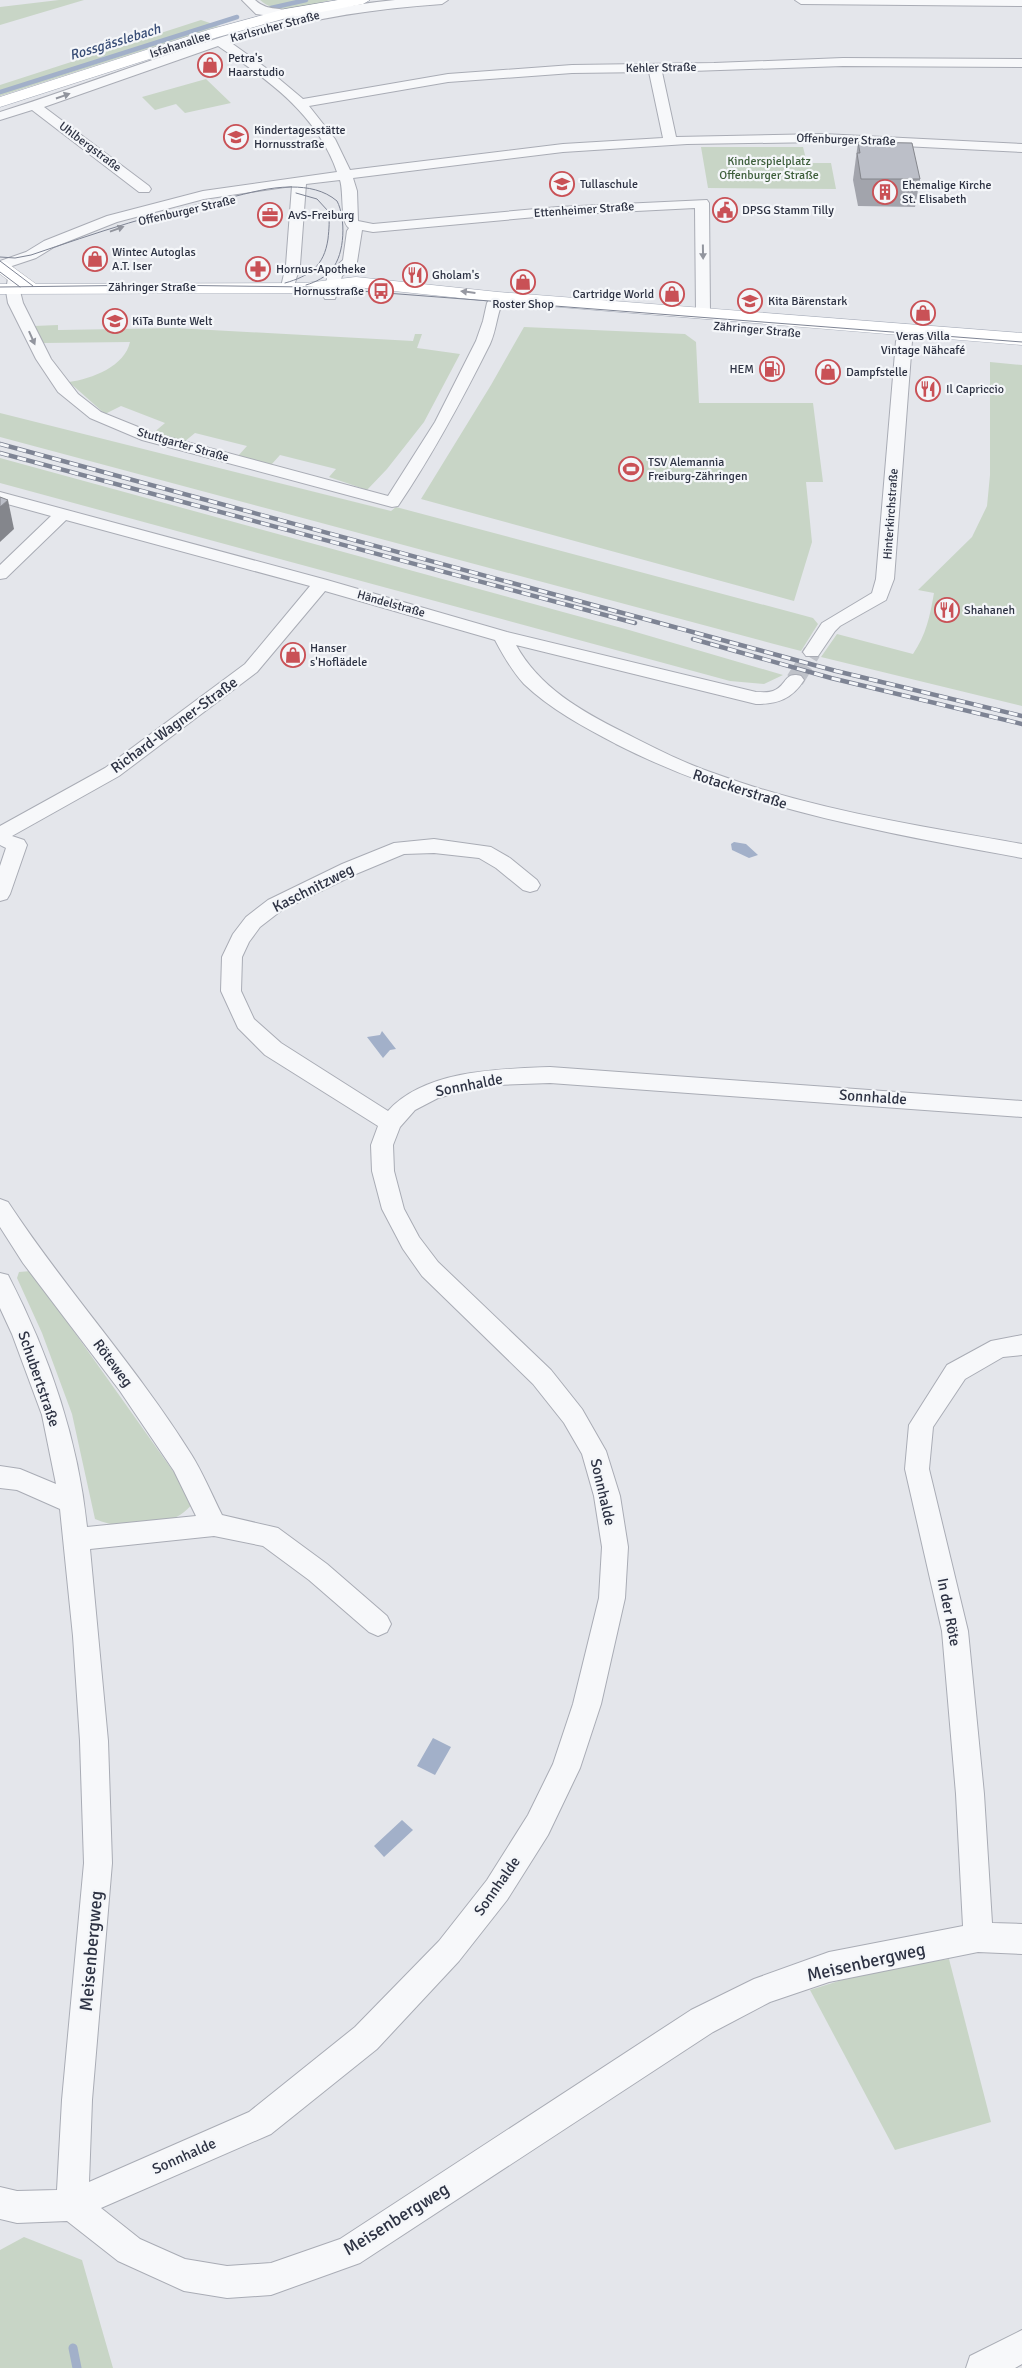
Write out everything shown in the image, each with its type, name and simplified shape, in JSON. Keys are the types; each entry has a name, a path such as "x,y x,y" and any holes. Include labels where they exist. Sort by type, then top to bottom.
{"main road":[{"name":"Isfahanallee","path":"0,102 53,87 240,25 285,14 364,0"},
{"name":"Zähringer Straße","path":"8,277 296,287 368,283 495,303 1022,351"},
{"name":"Zähringer Straße","path":"332,285 350,301"},
{"name":"Zähringer Straße","path":"404,305 495,303 703,313 1022,339"}],"street":[{"name":"Karlsruher Straße","path":"0,116 35,106 220,41 296,19 347,9 442,0"},
{"path":"801,0 1022,2"},
{"path":"242,2 260,11 285,14"},
{"path":"240,25 244,14 242,2"},
{"path":"220,41 263,70 302,103 330,142 351,194 351,220 352,224 357,227 354,231 350,262 332,285"},
{"name":"Kehler Straße","path":"302,103 448,78 572,68 655,68 843,62 1022,63"},
{"path":"655,68 670,141"},
{"name":"Uhlbergstraße","path":"35,106 152,197"},
{"name":"Offenburger Straße","path":"8,277 85,240 161,215 299,183 344,175 563,148 670,141 823,138 1022,148"},
{"path":"296,287 293,265 299,183"},
{"name":"Offenburger Straße","path":"8,277 30,255 49,244 112,219 152,197 299,183"},
{"name":"Ettenheimer Straße","path":"357,227 373,228 558,211 702,203 703,313"},
{"name":"Stuttgarter Straße","path":"8,277 36,348 52,372 68,392 83,406 105,419 152,438 392,502 443,422 484,341 495,303"},
{"name":"Hinterkirchstraße","path":"812,652 828,626 880,596 886,579 904,341"},
{"name":"Händelstraße","path":"0,497 320,584 502,636 756,698 774,698 783,695 795,680"},
{"path":"0,574 63,514"},
{"name":"Richard-Wagner-Straße","path":"0,834 112,772 251,668 320,584"},
{"name":"Rotackerstraße","path":"502,636 530,679 553,698 630,744 689,772 748,794 816,812 1022,851"},
{"path":"0,838 18,845 0,894"},
{"name":"Kaschnitzweg","path":"390,1123 273,1049 246,1023 231,991 232,957 240,939 253,922 275,905 348,869 401,848 434,846 484,852 503,863 530,885"},
{"name":"Sonnhalde","path":"0,2203 17,2206 72,2205 260,2123 366,2038 449,1951 497,1890 538,1826 566,1768 587,1704 612,1598 615,1547 608,1496 594,1451 573,1416 542,1377 430,1270 411,1243 393,1209 383,1171 382,1145 390,1123 407,1104 431,1092 463,1083 497,1077 550,1075 849,1095 1022,1109"},
{"name":"Röteweg","path":"0,1208 31,1256 135,1392 183,1464 214,1525"},
{"name":"Schubertstraße","path":"0,1282 24,1334 54,1415 72,1503 77,1539"},
{"name":"In der Röte","path":"978,1937 970,1794 956,1630 917,1469 921,1425 956,1372 999,1348 1022,1345"},
{"path":"0,1477 20,1480 72,1503"},
{"path":"77,1539 214,1525 268,1536 318,1572 378,1624"},
{"name":"Meisenbergweg","path":"77,1539 94,1741 98,1863 77,2100 72,2205 129,2250 184,2275 227,2282 271,2278 349,2252 702,2021 764,1989 829,1968 978,1937 1022,1939"},
{"path":"982,2368 1022,2346"}],"green space":[{"path":"59,0 84,0 0,25 0,7"},
{"path":"260,0 332,0 305,7 285,9 276,8"},
{"path":"201,20 219,26 0,96 0,85"},
{"path":"206,79 231,103 185,113 176,104 155,110 142,97"},
{"name":"Kinderspielplatz Offenburger Straße","path":"701,147 803,147 807,163 831,163 836,189 708,188"},
{"path":"58,325 58,330 175,328 413,341 415,334 422,334 417,348 460,354 424,422 387,469 367,490 329,477 336,469 280,455 271,465 238,456 247,446 195,433 184,442 152,434 165,423 121,406 105,414 69,382 88,378 106,370 122,358 130,342 43,343 34,326"},
{"name":"TSV Alemannia Freiburg-Zähringen","path":"524,327 685,334 696,342 699,403 813,403 823,482 806,482 812,542 794,601 421,499"},
{"path":"990,362 1022,365 1022,706 821,657 837,634 913,654 927,625 934,593 918,590 972,537 987,506 990,475"},
{"path":"0,413 391,511 396,507 813,618 818,624 801,651 0,437"},
{"path":"0,458 629,630 783,675 764,684 730,681 0,483"},
{"path":"31,1271 195,1502 180,1515 160,1523 138,1526 115,1525 95,1519 72,1414 42,1333 17,1278 19,1272"},
{"path":"949,1959 991,2122 895,2150 810,1990 880,1968"},
{"path":"24,2237 82,2260 113,2368 0,2368 0,2250"}],"water":[{"path":"734,842 746,844 758,855 749,858 732,850 731,844"},
{"path":"382,1031 396,1049 390,1050 383,1058 367,1037 380,1035"},
{"path":"433,1738 451,1747 435,1775 417,1766"},
{"path":"402,1820 413,1830 384,1857 374,1846"}],"building":[{"path":"858,142 912,143 920,179 861,179 857,153 860,153"},
{"path":"0,497 8,500 0,507"}],"waterway":[{"name":"Rossgässlebach","path":"271,8 306,0"},
{"name":"Rossgässlebach","path":"0,92 237,17"},
{"path":"73,2348 77,2368"}],"tunnel":[{"path":"795,680 812,652"}],"tram line":[{"path":"0,257 15,258 31,255 128,223 203,203 267,189 283,187 304,188 316,190 337,201 343,226 340,254 330,272 317,281 306,285"},
{"path":"285,283 302,277 314,269 323,256 328,239 328,211 317,199 296,193"},
{"path":"0,261 33,286"},
{"path":"0,272 20,287"},
{"path":"20,287 156,285 308,287 1022,342"},
{"path":"0,287 20,287"}],"railway":[{"path":"0,444 836,671 1022,716"},
{"path":"0,453 635,623"},
{"path":"693,639 831,678 1022,724"}],"place":[{"name":"Petra's Haarstudio","path":"210,65"},
{"name":"Kindertagesstätte Hornusstraße","path":"236,137"},
{"name":"Tullaschule","path":"562,184"},
{"name":"Ehemalige Kirche St. Elisabeth","path":"885,192"},
{"name":"DPSG Stamm Tilly","path":"725,210"},
{"name":"AvS-Freiburg","path":"270,215"},
{"name":"Wintec Autoglas A.T. Iser","path":"95,259"},
{"name":"Hornus-Apotheke","path":"258,269"},
{"name":"Gholam's","path":"415,275"},
{"name":"Roster Shop","path":"523,282"},
{"name":"Hornusstraße","path":"381,291"},
{"name":"Cartridge World","path":"672,294"},
{"name":"Kita Bärenstark","path":"750,301"},
{"name":"Veras Villa Vintage Nähcafé","path":"923,313"},
{"name":"KiTa Bunte Welt","path":"115,321"},
{"name":"HEM","path":"772,369"},
{"name":"Dampfstelle","path":"828,372"},
{"name":"Il Capriccio","path":"928,389"},
{"name":"TSV Alemannia Freiburg-Zähringen","path":"631,469"},
{"name":"Shahaneh","path":"947,610"},
{"name":"Hanser s'Hoflädele","path":"293,655"}]}
